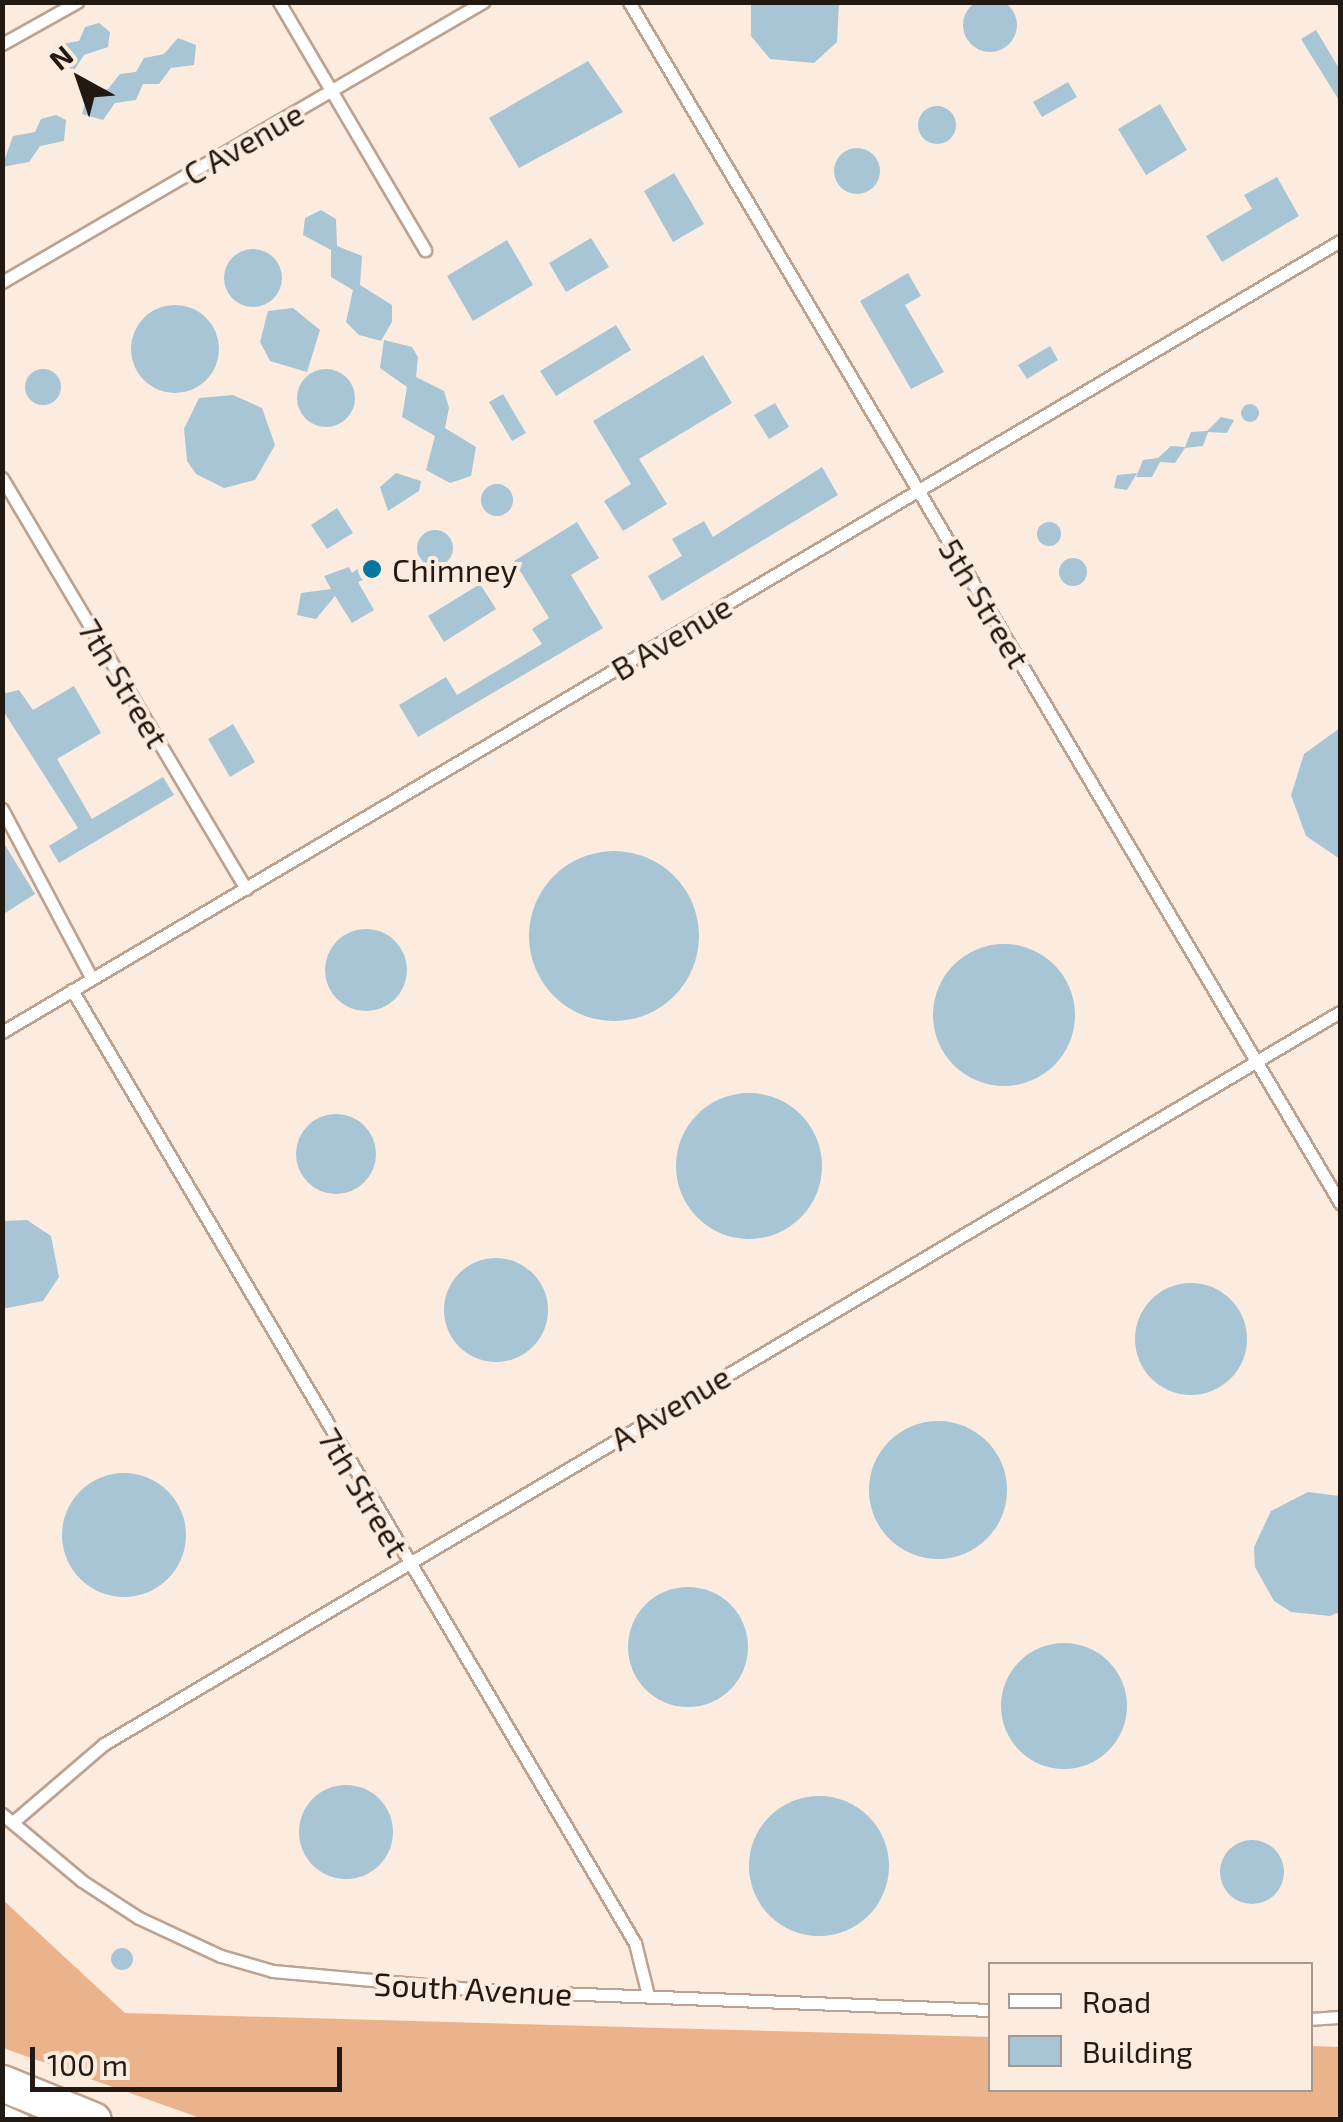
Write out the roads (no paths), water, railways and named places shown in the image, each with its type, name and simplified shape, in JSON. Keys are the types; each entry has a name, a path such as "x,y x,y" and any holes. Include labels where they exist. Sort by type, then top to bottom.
{"main road":[{"path":"2,2083 92,2120"}],"lane":[{"path":"2,44 77,2"},
{"path":"279,2 425,250"},
{"name":"C Avenue","path":"2,282 483,2"},
{"name":"5th Street","path":"629,2 1340,1203"},
{"name":"B Avenue","path":"2,1032 1340,242"},
{"name":"7th Street","path":"2,478 246,889"},
{"path":"2,809 92,979"},
{"name":"7th Street","path":"72,990 406,1563 635,1943 648,1996"},
{"name":"A Avenue","path":"8,1818 104,1744 1340,1012"},
{"name":"South Avenue","path":"8,1818 82,1881 139,1918 242,1963 338,1980 988,2010"},
{"path":"1313,2019 1340,2018"},
{"path":"2,2110 24,2120"}],"place":[{"name":"Chimney","path":"372,569"}]}
